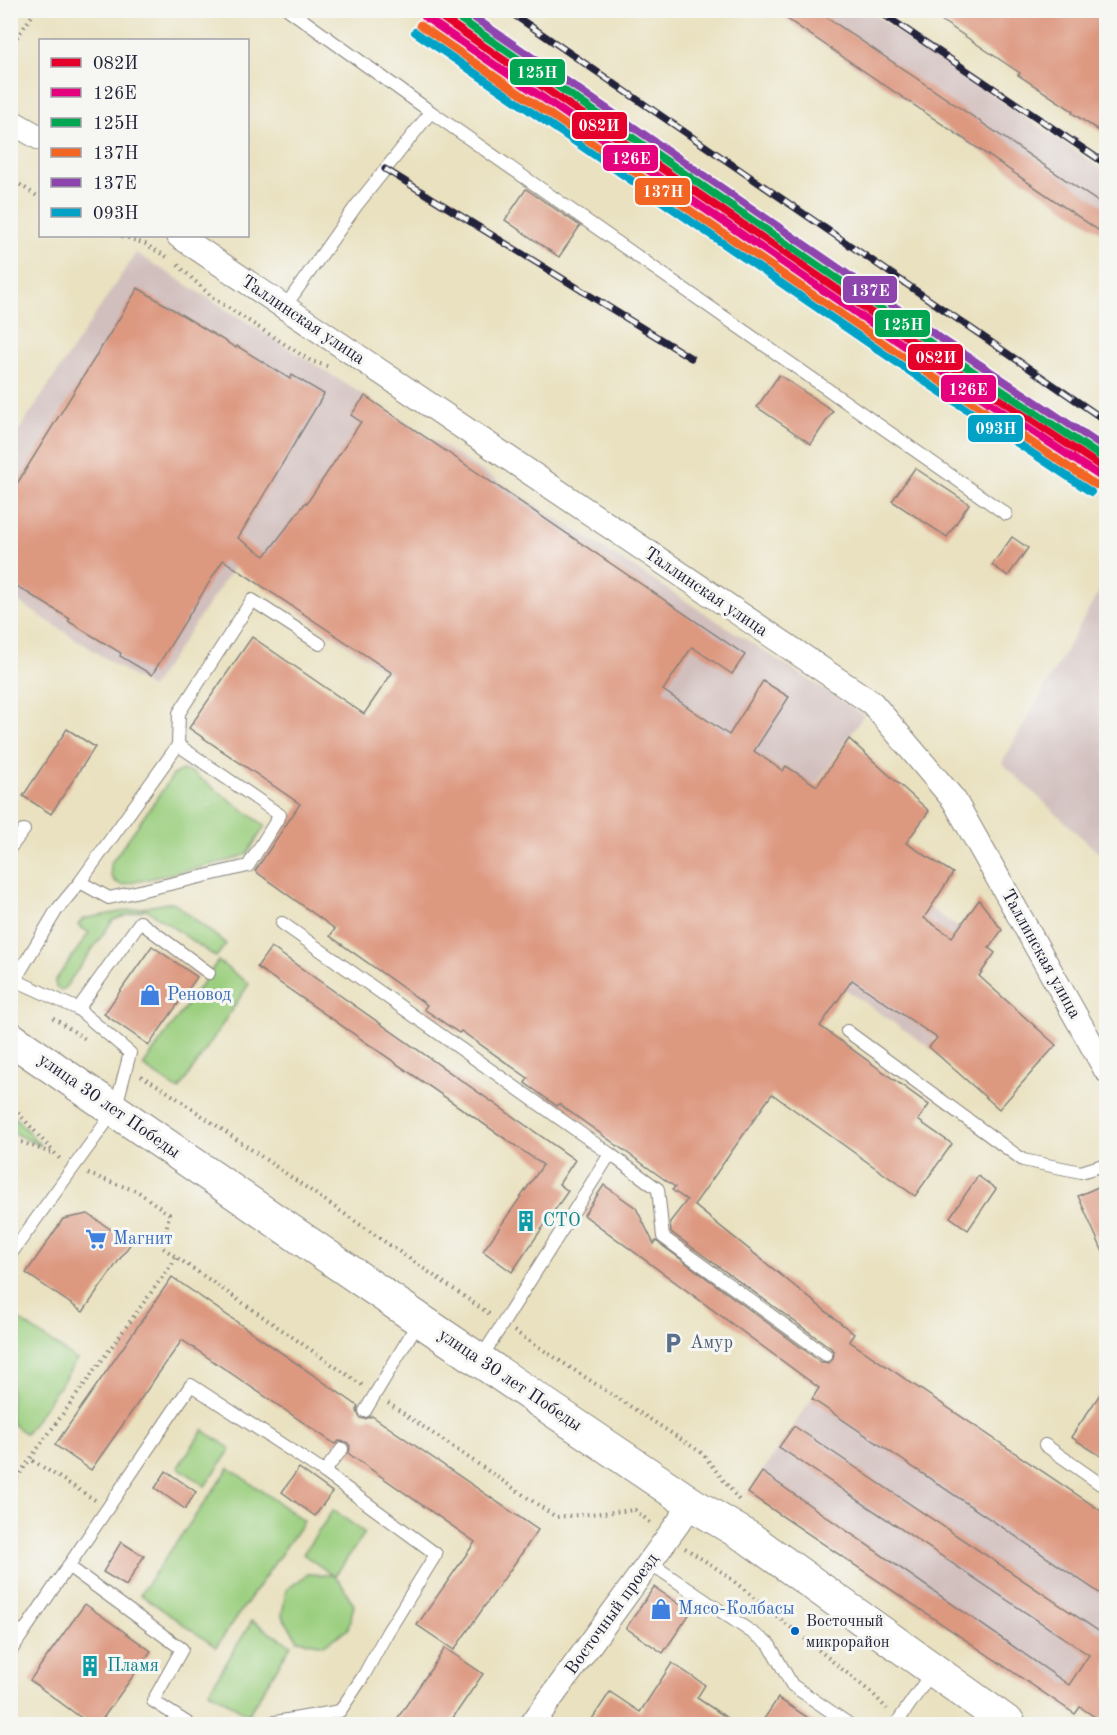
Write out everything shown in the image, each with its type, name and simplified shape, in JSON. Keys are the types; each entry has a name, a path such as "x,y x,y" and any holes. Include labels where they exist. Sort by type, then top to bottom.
{"street":[{"path":"10,121 39,137"},
{"name":"Таллинская улица","path":"180,237 872,703 954,800 1107,1070"},
{"name":"улица 30 лет Победы","path":"10,1038 420,1320 692,1504 749,1538 1009,1725"},
{"name":"Восточный проезд","path":"532,1725 692,1504"}],"lane":[{"path":"289,10 1005,514"},
{"path":"284,308 356,206 431,112"},
{"path":"10,1255 115,1110 130,1053 78,1009 13,982 56,911 80,882 178,746 179,713 252,600 320,644"},
{"path":"80,882 109,898 248,866 280,815 178,746"},
{"path":"10,848 24,830"},
{"path":"78,1009 140,922 208,973"},
{"path":"282,923 658,1190 663,1237 826,1355"},
{"path":"847,1031 1023,1160 1081,1172 1107,1164"},
{"path":"480,1359 610,1154"},
{"path":"365,1411 420,1320"},
{"path":"10,1652 191,1385 324,1472 436,1554 340,1711 264,1725"},
{"path":"1046,1445 1107,1488"},
{"path":"324,1472 342,1449"},
{"path":"650,1563 769,1644 792,1685 849,1725"},
{"path":"68,1566 182,1649 153,1701 189,1725"},
{"path":"10,1625 23,1633"},
{"path":"898,1723 933,1671"}],"path":[{"path":"10,47 36,10"},
{"path":"10,178 39,197"},
{"path":"47,1013 92,1044"},
{"path":"127,1068 162,1088 503,1323 702,1453 745,1506"},
{"path":"10,1104 55,1154 72,1168 137,1191 169,1214 163,1248 556,1517 634,1510 669,1537 725,1574 874,1695 898,1723"},
{"path":"10,1138 55,1154"},
{"path":"10,1488 177,1257"},
{"path":"30,1459 107,1508"}],"shaded area":[{"path":"774,11 869,11 1106,172 1106,236"},
{"path":"136,253 365,396 864,715 795,815 995,953 929,1047 234,567 151,688 11,597 10,444"},
{"path":"1106,579 1106,860 1002,763"},
{"path":"850,1342 1106,1515 1106,1668 1075,1714 748,1493"}],"green space":[{"path":"182,770 193,773 265,826 247,854 232,860 122,885 118,883 112,877 111,863 174,774"},
{"path":"173,902 226,944 216,957 146,909 113,920 64,989 60,990 56,987 55,981 89,933 78,925 83,919"},
{"path":"218,961 249,984 179,1090 143,1066"},
{"path":"11,1113 41,1146 11,1132"},
{"path":"12,1315 77,1360 26,1434 11,1423 10,1318"},
{"path":"203,1430 231,1449 205,1486 178,1467"},
{"path":"229,1468 304,1521 216,1647 140,1594"},
{"path":"333,1510 365,1533 334,1577 339,1580 354,1605 348,1629 324,1645 298,1640 282,1616 286,1590 308,1574 334,1576 303,1554"},
{"path":"252,1621 291,1645 248,1715 209,1691"}],"building":[{"path":"774,10 816,10 1107,208 1107,236"},
{"path":"926,10 1107,10 1107,136 1018,75 1020,73"},
{"path":"526,189 580,226 559,257 505,220"},
{"path":"138,288 290,379 292,375 324,394 238,538 265,556 307,503 361,422 351,415 365,396 745,655 732,674 692,647 663,690 729,735 763,681 789,697 754,751 783,771 786,766 817,786 849,739 929,811 906,843 953,873 924,918 952,937 979,900 1002,930 989,948 995,953 979,976 1056,1045 999,1109 929,1047 937,1038 852,980 820,1026 929,1105 918,1120 952,1144 915,1196 772,1094 694,1205 854,1334 849,1341 1107,1515 1107,1598 812,1399 819,1388 584,1215 604,1185 636,1208 654,1244 656,1241 821,1362 829,1363 833,1359 834,1352 831,1348 671,1232 670,1222 687,1200 672,1190 675,1187 559,1104 557,1106 525,1083 528,1078 461,1031 459,1033 424,1009 427,1005 330,936 335,929 255,871 300,804 189,728 252,637 364,714 392,673 223,560 152,675 68,621 70,619 10,582 10,495"},
{"path":"779,375 833,411 811,444 757,407"},
{"path":"915,468 969,504 947,537 892,501"},
{"path":"1012,537 1028,548 1008,576 992,565"},
{"path":"67,729 95,747 51,814 23,796"},
{"name":"Реновод","path":"152,946 197,977 149,1045 104,1014"},
{"path":"271,947 575,1160 559,1184 568,1191 512,1272 483,1251 543,1165 257,967"},
{"path":"978,1176 996,1189 968,1230 950,1217"},
{"path":"1107,1183 1107,1261 1078,1196"},
{"path":"88,1214 131,1243 83,1312 26,1273 63,1219"},
{"path":"172,1277 358,1406 357,1411 360,1418 365,1419 372,1416 538,1530 454,1650 417,1625 475,1542 349,1454 350,1446 347,1442 339,1441 335,1444 182,1340 91,1470 55,1445"},
{"path":"1107,1384 1107,1460 1071,1437"},
{"path":"794,1426 1103,1634 1107,1629 1107,1725 1080,1707 1075,1714 748,1493 762,1472 1069,1685 1089,1655 779,1447"},
{"path":"299,1468 332,1492 315,1516 282,1492"},
{"path":"166,1471 196,1492 185,1509 155,1488"},
{"path":"121,1542 144,1556 126,1586 103,1572"},
{"path":"654,1587 691,1612 663,1653 626,1628"},
{"name":"Пламя","path":"85,1604 151,1651 98,1725 91,1725 30,1680"},
{"path":"445,1648 483,1674 448,1725 393,1725"},
{"path":"672,1663 705,1685 697,1698 738,1725 588,1725 610,1692 640,1712"},
{"path":"778,1698 819,1725 760,1725"}],"railway":[{"path":"507,10 1106,421"},
{"path":"877,10 1106,164"},
{"path":"385,169 691,358"}],"transit line":[{"name":"082И","path":"431,10 933,355 1106,470"},
{"name":"125Н","path":"447,10 938,348 1106,460"},
{"name":"137Е","path":"463,10 943,340 1106,449"},
{"name":"126Е","path":"425,17 928,362 1101,477"},
{"name":"137Н","path":"420,25 923,370 1096,485"},
{"name":"093Н","path":"415,32 918,377 1091,492"}],"place":[{"name":"Реновод","path":"150,995"},
{"name":"СТО","path":"526,1221"},
{"name":"Магнит","path":"96,1239"},
{"name":"Амур","path":"673,1343"},
{"name":"Мясо-Колбасы","path":"661,1609"},
{"name":"Восточный микрорайон","path":"795,1631"},
{"name":"Пламя","path":"90,1666"}]}
